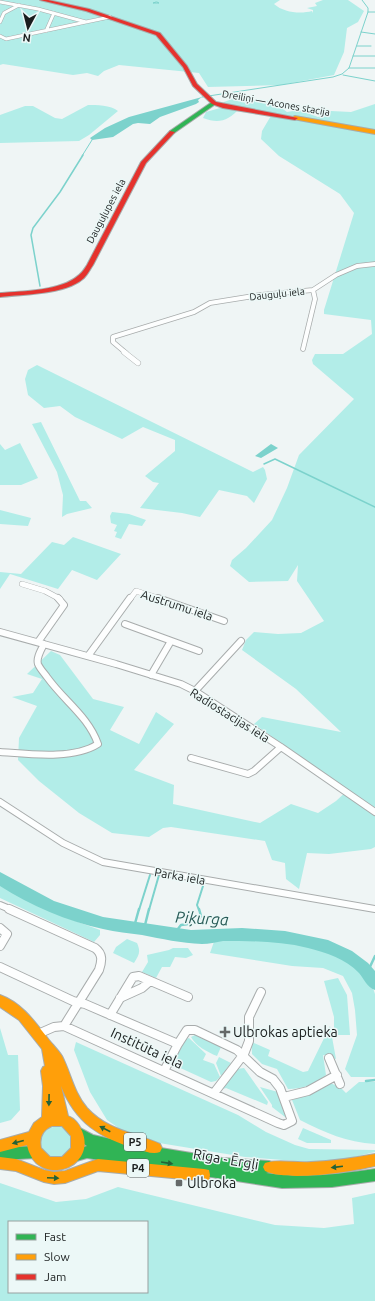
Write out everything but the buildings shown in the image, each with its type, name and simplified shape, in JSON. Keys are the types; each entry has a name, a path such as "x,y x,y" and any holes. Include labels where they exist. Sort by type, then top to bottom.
{"street":[{"name":"Dreiliņi — Acones stacija","path":"42,0 87,10 158,34 185,67 191,81 214,103 375,132"},
{"path":"0,2 54,13 86,22"},
{"path":"0,22 4,13 19,5"},
{"path":"46,31 54,13"},
{"path":"0,36 6,39 110,17"},
{"name":"Dauguļupes iela","path":"0,295 53,288 74,282 80,278 90,265 144,162 173,131 214,103"},
{"name":"Dauguļu iela","path":"138,364 113,342 113,337 198,311 204,305 220,301 260,295 314,290 332,278 357,266 375,264"},
{"path":"303,349 315,299 314,290"},
{"path":"0,752 45,754 85,752 94,748 98,744 84,716 56,689 38,664 41,643 64,605 61,600 51,592 22,584"},
{"name":"Austrumu iela","path":"88,656 136,591 224,621"},
{"path":"125,624 199,651"},
{"name":"Radiostacijas iela","path":"0,632 88,656 181,684 281,747 375,812"},
{"path":"151,675 171,641"},
{"path":"194,691 241,641"},
{"path":"191,758 248,774 254,771 281,747"},
{"name":"Parka iela","path":"0,802 70,847 86,856 104,862 375,909"},
{"path":"0,905 95,948 100,952 102,961 99,970 64,1026 54,1027 38,1034"},
{"path":"0,928 7,934 0,946"},
{"path":"0,967 178,1044"},
{"path":"110,1015 133,976 139,976 188,997"},
{"path":"120,998 142,988 150,981"},
{"path":"214,1093 222,1080 243,1057 249,1040 248,1018 261,992"},
{"name":"P5","path":"0,1000 23,1016 47,1047 54,1053 78,1108 93,1123 116,1135 152,1147 237,1163"},
{"name":"Institūta iela","path":"64,1026 278,1123 284,1124 292,1122 292,1118 284,1097"},
{"path":"164,1071 187,1030 194,1030 237,1050 260,1072 273,1080 280,1088 284,1097 308,1091 337,1075"},
{"name":"P5","path":"38,1034 46,1066 49,1086 48,1121"},
{"name":"P5","path":"47,1047 62,1119"},
{"path":"329,1058 340,1084"},
{"path":"62,1119 72,1124 78,1133 78,1147 73,1156 65,1162 54,1164 43,1161 34,1147 35,1137 40,1128 48,1121 62,1119"},
{"name":"Rīga - Ērgļi","path":"78,1133 91,1141 222,1164 237,1163 273,1168 313,1169 346,1166 375,1160"},
{"path":"0,1146 35,1137"},
{"path":"0,1154 36,1152"},
{"name":"Rīga - Ērgļi","path":"73,1156 87,1152 122,1156 225,1172 265,1180 316,1182 375,1175"},
{"name":"P4","path":"0,1163 16,1165 50,1178 66,1176 86,1168 103,1165 232,1179 265,1180"}],"shaded area":[{"path":"0,0 280,0 274,4 288,11 312,11 313,13 313,10 307,8 317,6 315,3 323,0 348,0 364,11 358,22 347,28 344,52 334,75 281,85 208,87 199,73 119,65 104,71 98,76 87,73 73,75 3,64 0,65"},
{"path":"202,97 196,104 160,117 150,124 133,124 113,137 92,140 90,138 105,128 129,117"},
{"path":"232,99 272,101 287,112 299,110 318,117 331,111 351,112 375,104 375,847 371,849 329,854 307,853 299,889 286,879 285,863 272,860 265,841 171,827 163,828 149,837 112,833 79,813 39,781 18,760 19,738 37,706 12,697 33,693 42,679 27,674 51,651 60,655 93,699 124,707 110,730 139,744 156,712 174,724 134,770 174,785 173,804 260,823 291,804 318,813 336,801 348,790 254,724 262,717 341,732 296,689 242,650 246,640 254,632 278,634 301,633 324,621 297,581 298,565 288,581 249,582 230,566 232,560 246,548 272,520 287,488 299,455 354,399 313,364 312,360 315,354 343,354 372,334 371,320 324,314 354,213 340,194 279,156 261,139 262,131 272,114 240,108 231,116 223,120 214,121 203,118 206,112 220,108 224,102"},
{"path":"88,105 108,106 118,111 89,135 79,141 0,143 0,115 25,106 33,106 55,118 62,119"},
{"path":"37,365 253,472 263,467 267,479 254,503 247,496 219,490 200,517 182,513 140,508 159,483 153,482 145,476 175,451 175,440 143,427 122,439 75,417 60,406 44,408 28,395 25,379 28,370"},
{"path":"41,422 80,501 86,501 92,508 67,514 62,517 63,495 57,472 32,424"},
{"path":"20,443 38,478 21,485 0,485 0,444 5,450"},
{"path":"271,444 278,448 261,458 255,456"},
{"path":"0,510 31,518 28,526 0,524"},
{"path":"112,512 129,514 146,520 142,526 129,524 121,539 115,537 117,532 114,531 117,525 111,523 110,516"},
{"path":"73,537 121,554 97,580 72,570 58,589 10,574 0,589 0,572 21,574 52,542 64,545"},
{"path":"0,881 67,918 100,930 100,935 94,942 0,898"},
{"path":"216,936 257,938 307,946 331,953 351,963 366,977 375,994 375,1077 351,1077 345,1069 357,1035 352,993 343,976 323,968 292,966 210,953"},
{"path":"127,939 137,943 139,949 139,953 134,963 113,953 116,947"},
{"path":"173,948 188,948 193,955 186,958 175,957 170,967 162,967 156,978 142,972 148,962 147,955"},
{"path":"338,978 347,995 350,1035 334,1035 334,1017 324,981"},
{"path":"330,1026 336,1059 323,1055 326,1075 308,1085 288,1089 277,1069 262,1064 252,1054 251,1031 254,1043 270,1050 268,1056 303,1072 308,1071"},
{"path":"0,1028 8,1055 18,1055 20,1110 11,1120 0,1123"},
{"path":"195,1035 221,1047 217,1056 199,1046 191,1037"},
{"path":"189,1038 206,1054 203,1060 214,1064 220,1077 216,1081 211,1082 176,1066 173,1063 186,1039"},
{"path":"76,1042 238,1115 266,1132 295,1145 309,1149 375,1150 375,1152 346,1159 309,1162 245,1157 159,1143 123,1131 107,1120 90,1092 74,1050"},
{"path":"219,1057 231,1063 221,1076 216,1063"},
{"path":"244,1068 268,1102 267,1105 226,1088 223,1089 237,1069"},
{"path":"359,1082 375,1082 375,1144 345,1139 300,1120 292,1100 307,1095 330,1083 340,1087 346,1093"},
{"path":"260,1087 278,1092 286,1114 285,1117 272,1107"},
{"path":"61,1125 74,1138 70,1153 56,1160 42,1153 40,1138 46,1129"},
{"path":"303,1128 331,1140 331,1143 307,1143 298,1139"},
{"path":"0,1183 56,1202 86,1199 118,1187 275,1225 324,1228 354,1224 352,1198 375,1193 375,1301 0,1301"}],"waterway":[{"path":"362,0 368,8 368,12"},
{"path":"156,2 153,3 159,3 157,2"},
{"path":"361,32 368,12"},
{"path":"368,12 375,12"},
{"path":"353,56 361,32"},
{"path":"361,32 375,34"},
{"path":"357,46 371,46"},
{"path":"349,68 353,56"},
{"path":"353,56 375,56"},
{"path":"202,97 333,77 342,74 349,68"},
{"path":"349,68 375,68"},
{"path":"343,75 375,81"},
{"path":"82,156 92,140"},
{"path":"40,286 31,235 33,228 60,192 83,155"},
{"path":"264,464 275,459 375,507"},
{"path":"139,910 150,875"},
{"path":"149,910 159,875"},
{"name":"Piķurga","path":"0,878 24,893 49,905 103,923 191,937 263,935 307,941 328,947 347,956 363,967 375,983"},
{"path":"199,910 197,905 203,886"},
{"path":"134,927 139,909"},
{"path":"144,929 149,909"},
{"path":"174,934 181,925 196,923 201,916 199,909"},
{"path":"368,971 375,956"},
{"path":"366,1081 375,1080"}],"traffic: fast":[{"path":"172,132 214,103"},
{"path":"78,1133 91,1141 124,1148 222,1164 269,1167"},
{"path":"0,1154 36,1152"},
{"path":"73,1156 87,1152 282,1182 332,1181 375,1175"}],"traffic: slow":[{"path":"295,118 375,132"},
{"path":"0,1000 23,1016 47,1047 62,1119"},
{"path":"47,1047 57,1060 74,1101 82,1112 103,1129 129,1140 156,1148"},
{"path":"47,1071 49,1086 48,1121"},
{"path":"56,1119 69,1123 75,1129 79,1142 75,1155 69,1161 56,1165 43,1161 37,1155 33,1142 37,1129 43,1123 56,1119"},
{"path":"0,1146 35,1137"},
{"path":"269,1167 296,1169 322,1168 375,1160"},
{"path":"0,1163 16,1165 44,1176 54,1178 65,1177 98,1165 204,1175"}],"traffic: jam":[{"path":"42,0 87,10 158,34 185,67 195,85 214,103 223,106 295,118"},
{"path":"0,295 52,289 72,283 80,278 90,265 144,162 172,132"}],"place":[{"name":"Ulbrokas aptieka","path":"225,1032"},
{"name":"Ulbroka","path":"179,1183"}]}
